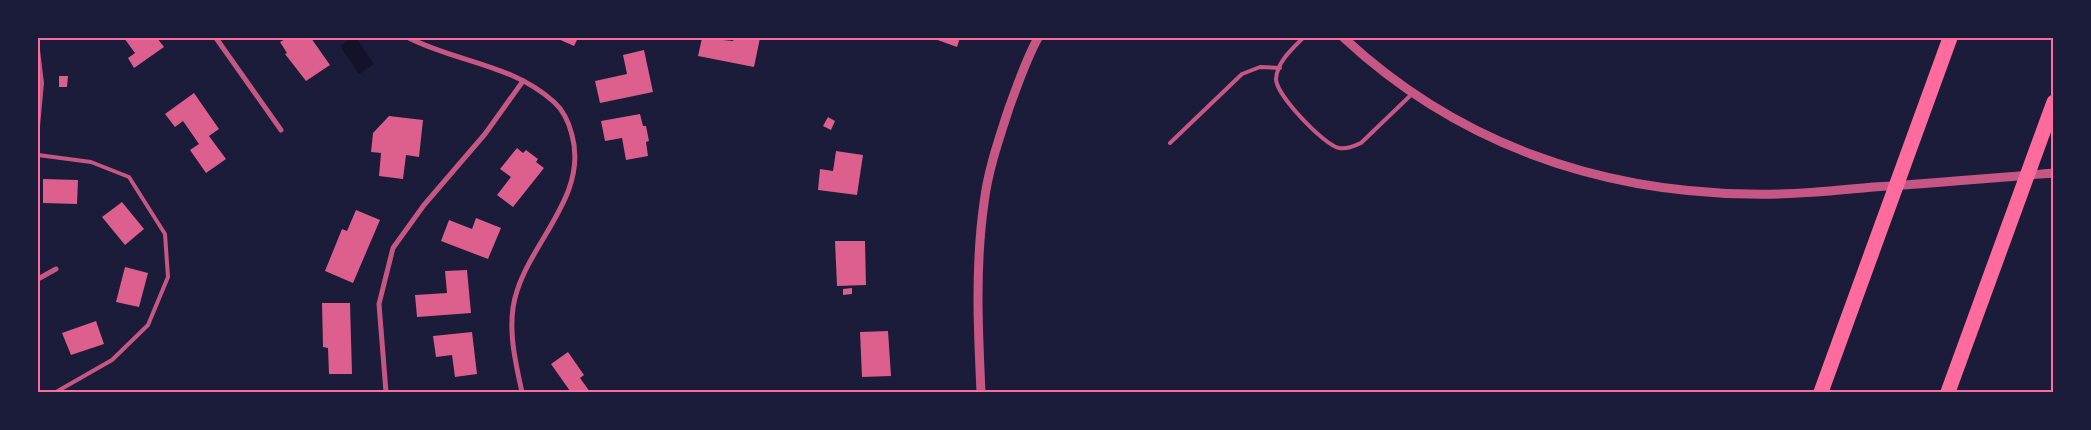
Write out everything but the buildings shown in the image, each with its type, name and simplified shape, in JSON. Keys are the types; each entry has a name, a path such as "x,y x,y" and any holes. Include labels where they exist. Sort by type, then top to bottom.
{"highway":[{"path":"1821,392 1950,38"},
{"path":"1948,392 2054,102"}],"street":[{"path":"216,38 281,130"},
{"path":"409,38 484,63 523,81 555,102 569,124 576,150 574,176 555,220 530,260 516,292 512,335 522,392"},
{"path":"981,392 978,256 984,201 994,152 1014,93 1038,38"},
{"path":"1344,38 1378,67 1444,114 1488,137 1533,156 1596,176 1644,185 1711,193 1790,194 2054,173"},
{"path":"386,392 379,304 393,248 424,205 485,134 523,81"},
{"path":"38,279 56,269"}],"lane":[{"path":"1303,38 1285,56 1276,79 1279,91 1286,101 1328,143 1339,148 1351,148 1361,143 1413,93"},
{"path":"38,50 42,84 38,126"},
{"path":"1170,143 1242,74 1260,67 1280,68"},
{"path":"38,155 91,162 129,177 165,234 168,276 148,325 112,360 56,392"}],"shaded area":[{"path":"352,38 356,38 374,64 359,74 340,46"}]}
